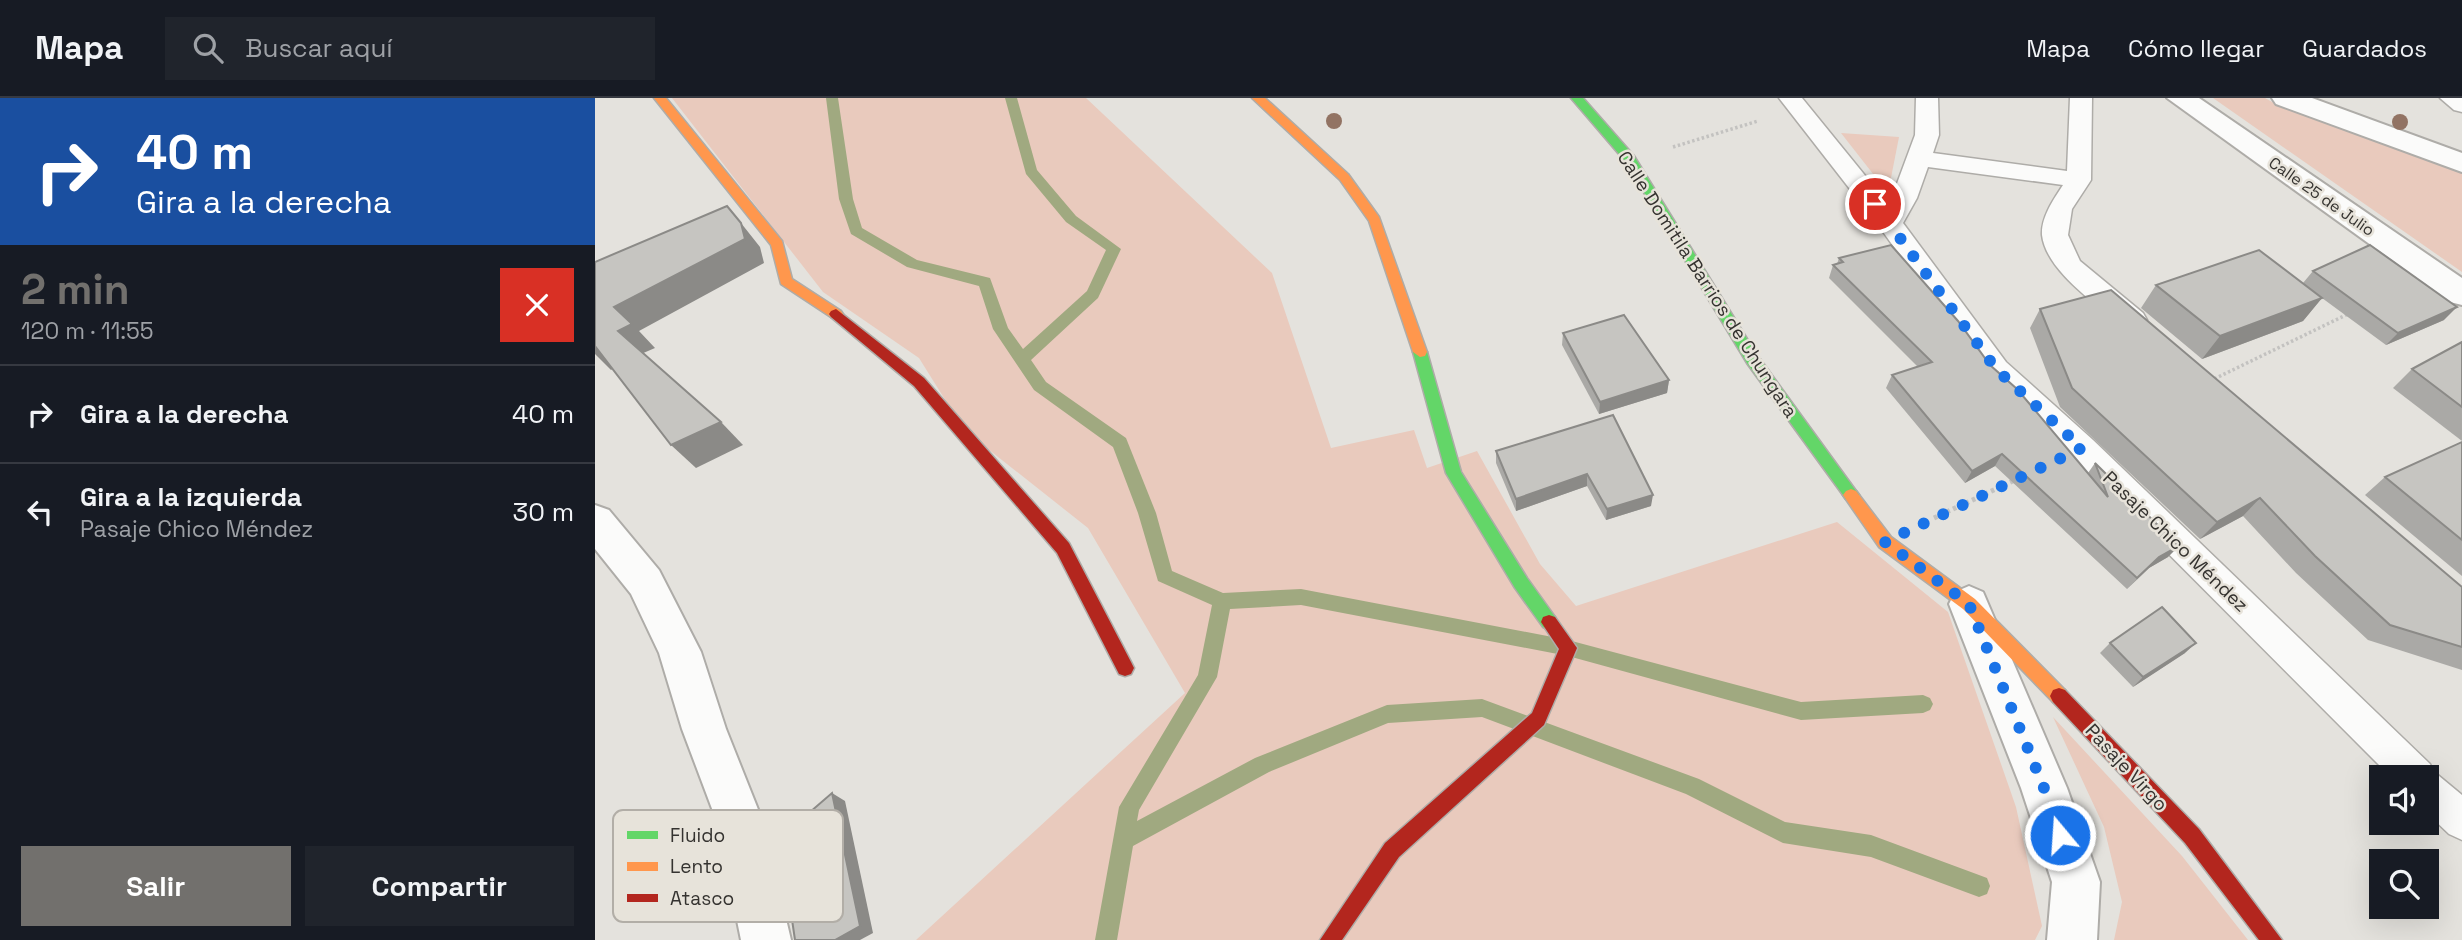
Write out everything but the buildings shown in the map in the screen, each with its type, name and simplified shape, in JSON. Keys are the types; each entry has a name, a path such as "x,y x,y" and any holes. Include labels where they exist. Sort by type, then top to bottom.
{"street":[{"path":"660,98 777,244 786,281 844,319 919,382 1063,548 1125,668"},
{"path":"1258,98 1345,177 1375,220 1425,367 1454,473 1521,583 1568,648 1538,719 1392,850 1330,940"},
{"name":"Calle Domitila Barrios de Chungara","path":"1577,98 1630,159 1752,359 1885,542 1969,604"},
{"name":"Calle 25 de Julio","path":"2181,98 2462,293"},
{"path":"2287,98 2462,163"},
{"path":"595,521 645,582 680,652 704,729 736,810"},
{"path":"1969,604 2044,788 2075,882 2072,940"},
{"name":"Pasaje Virgo","path":"1969,604 2192,836 2272,940"},
{"path":"762,922 766,940"}],"lane":[{"path":"1890,223 1905,198 1927,135 1927,98"},
{"path":"2081,98 2079,180 2060,209 2055,235 2069,267 2207,382"},
{"path":"2451,98 2462,105"},
{"name":"Pasaje Chico Méndez","path":"1795,104 1890,223 1996,369 2082,448 2405,765"},
{"path":"1918,158 2079,180"},
{"path":"2439,799 2462,821"}],"path":[{"path":"1630,159 1795,104"},
{"path":"2207,382 2357,309"},
{"path":"1885,542 2082,448"}],"shaded area":[{"path":"672,98 1086,98 1272,273 1331,448 1414,430 1427,468 1477,451 1540,564 1576,606 1837,522 1948,612 2016,807 2042,926 2035,940 916,940 1185,693 1088,528 964,430 919,358 823,292"},
{"path":"2213,98 2265,98 2283,108 2462,171 2462,272"},
{"path":"1841,133 1899,137 1888,193"},
{"path":"2053,717 2182,856 2248,940 2114,940 2122,902 2104,827"}],"waterway":[{"path":"832,98 846,199 856,231 912,264 985,282 1001,329 1040,386 1120,443 1147,513 1164,576 1222,601"},
{"path":"1011,98 1031,171 1071,219 1114,249 1093,294 1022,359"},
{"path":"1222,601 1301,597 1568,648 1801,711 1923,704"},
{"path":"1123,840 1129,807 1207,677 1222,601"},
{"path":"1123,840 1262,765 1387,714 1482,708 1692,786 1783,832 1871,846 1979,886"},
{"path":"1106,940 1123,840"}],"traffic: fast":[{"path":"1577,98 1630,159 1752,359 1851,495"},
{"path":"1420,352 1454,473 1521,583 1549,622"}],"traffic: slow":[{"path":"660,98 777,244 786,281 836,314"},
{"path":"1258,98 1344,177 1375,220 1420,352"},
{"path":"1851,495 1885,542 1969,604 2059,696"}],"traffic: jam":[{"path":"836,314 919,382 1063,548 1125,668"},
{"path":"1330,940 1392,850 1538,719 1568,648 1549,622"},
{"path":"2059,696 2192,836 2272,940"}],"route":[{"path":"1875,204 1996,369 2082,448 1885,542 1969,604 2044,788 2060,835"}]}
